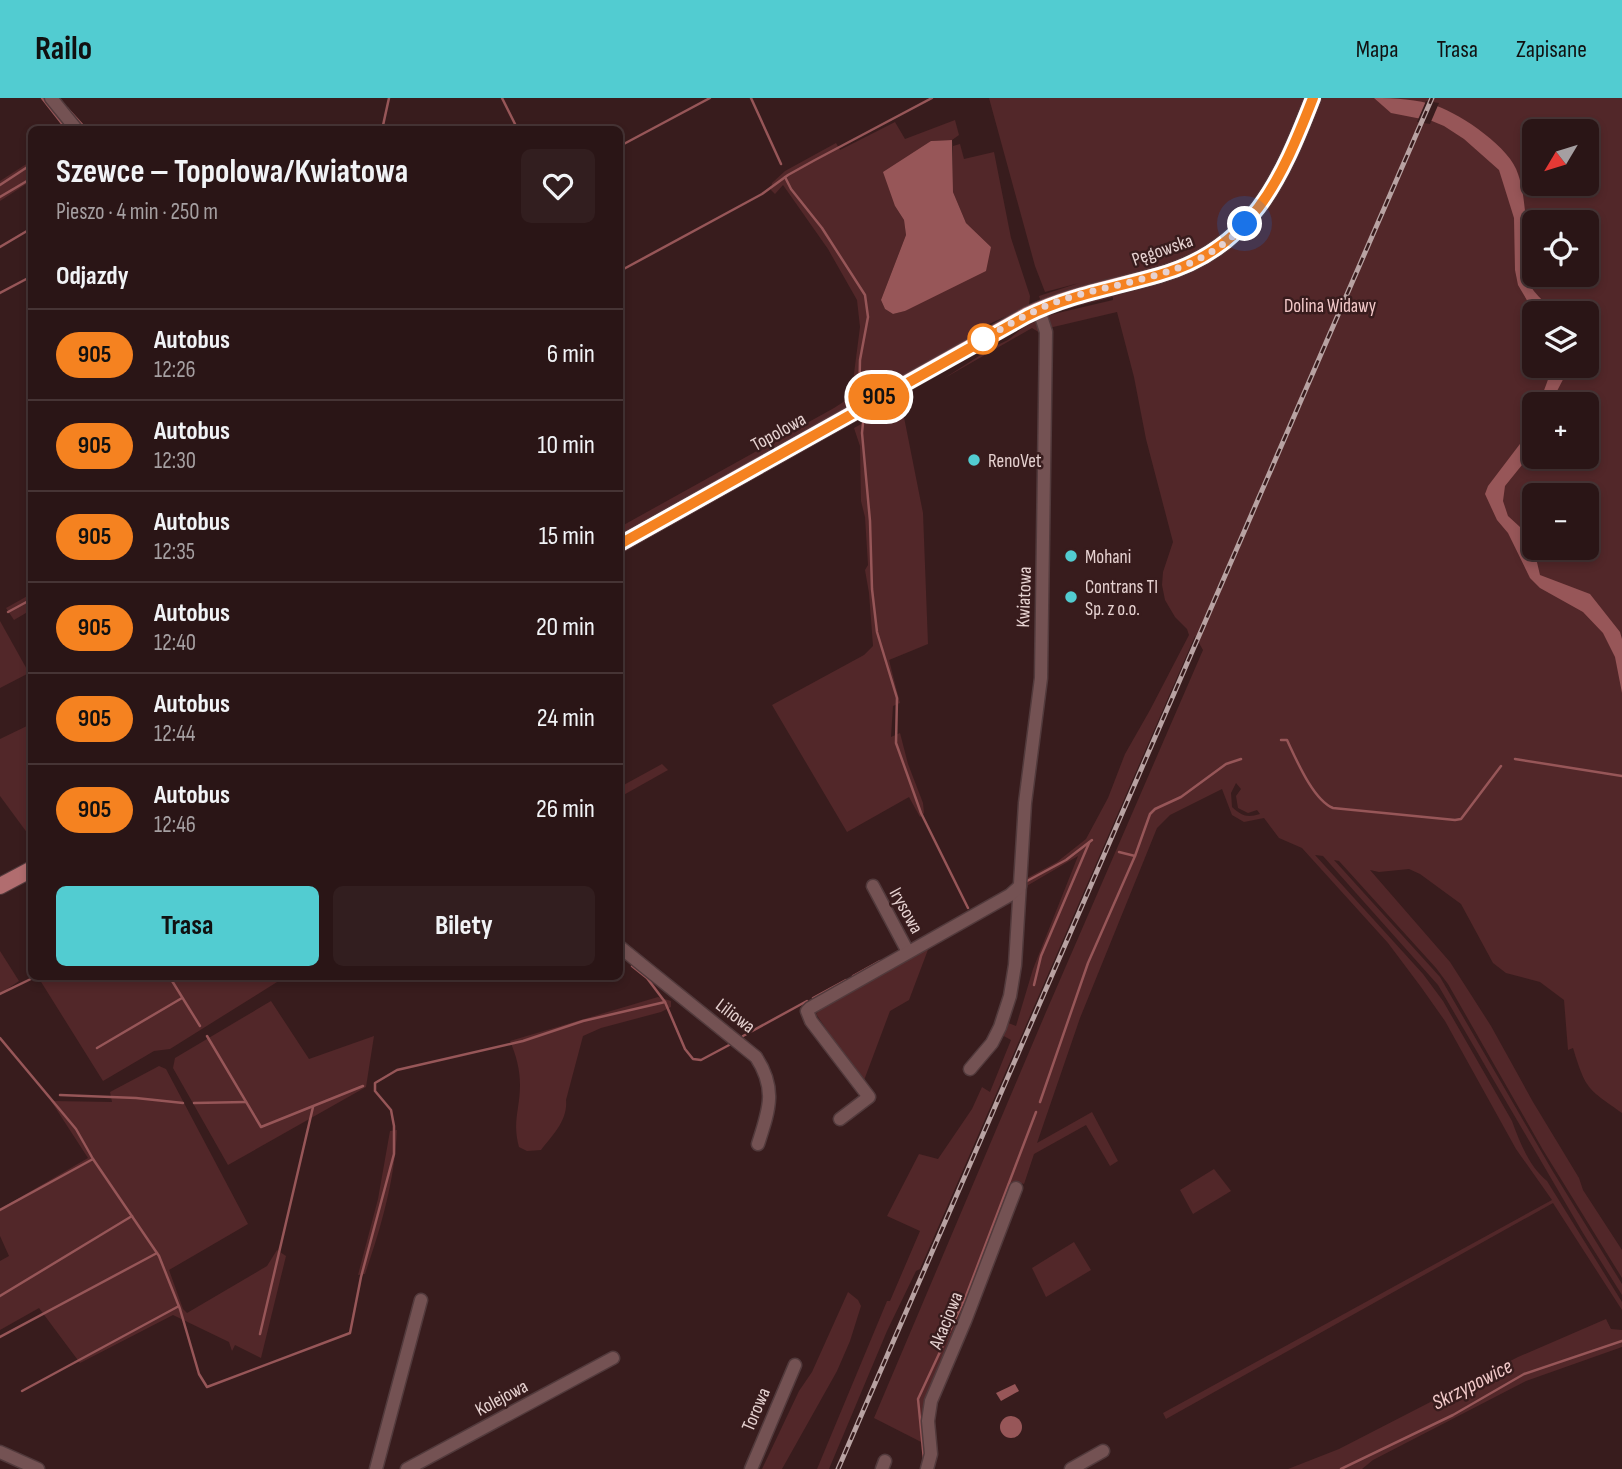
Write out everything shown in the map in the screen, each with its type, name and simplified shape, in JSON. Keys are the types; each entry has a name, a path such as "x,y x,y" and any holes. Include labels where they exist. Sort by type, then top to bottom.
{"main road":[{"name":"Pęgowska","path":"1109,288 1181,268 1226,243 1266,200 1297,141 1313,98"},
{"name":"Topolowa","path":"623,542 1039,310 1059,301 1109,288"},
{"path":"0,886 28,871"}],"street":[{"path":"51,98 74,126"},
{"name":"Kwiatowa","path":"970,1069 992,1043 1006,1010 1015,965 1029,766 1041,678 1046,332 1039,310"},
{"name":"Irysowa","path":"873,886 908,952"},
{"path":"840,1119 869,1097 807,1012 817,1003 1010,895 1020,886"},
{"name":"Liliowa","path":"623,949 756,1057 764,1068 770,1099 758,1144"},
{"name":"Akacjowa","path":"927,1469 931,1454 928,1421 931,1401 957,1342 1016,1188"},
{"path":"376,1469 421,1300"},
{"name":"Kolejowa","path":"407,1469 613,1358"},
{"name":"Torowa","path":"751,1469 795,1365"},
{"path":"1071,1469 1103,1451"},
{"path":"0,1452 38,1469"}],"green space":[{"name":"Dolina Widawy","path":"989,98 1622,98 1622,1113 1589,1087 1573,1048 1568,1050 1564,1000 1540,982 1506,973 1493,963 1461,904 1420,874 1409,869 1379,872 1370,870 1450,962 1491,1026 1579,1178 1583,1190 1622,1250 1622,1278 1543,1150 1448,984 1339,861 1334,860 1440,977 1622,1284 1622,1295 1438,985 1323,856 1315,855 1423,974 1443,1001 1512,1121 1530,1161 1547,1181 1622,1302 1622,1310 1553,1203 1166,1419 1163,1413 1552,1200 1516,1149 1445,1021 1388,943 1302,848 1279,838 1264,818 1244,822 1232,815 1222,789 1170,815 1157,828 1080,1018 1037,1143 1092,1112 1118,1161 1110,1166 1086,1125 1034,1154 1024,1184 1016,1182 924,1408 927,1445 874,1418 1203,650 1195,636 920,1269 916,1271 887,1331 829,1469 817,1469 887,1301 890,1301 920,1231 887,1216 919,1154 938,1159 972,1109 982,1087 990,1092 1011,1040 1000,1034 1006,1022 1016,1026 1033,969 1078,856 1025,887 1025,879 1057,862 1086,839 1108,798 1125,754 1189,635 1165,600 1163,572 1173,542 1117,312 1049,328 1045,316 1113,300 1113,297 1052,310 1039,296 1079,283 1045,292 1035,266","holes":["1236,783 1241,789 1236,796 1238,808 1248,813 1257,810 1260,814 1245,815 1232,807 1231,793"]},
{"path":"955,120 959,135 952,140 931,141 895,206 904,220 906,235 881,300 885,309 893,314 905,311 991,247 966,223 953,192 953,146 960,144 964,159 994,152 1011,238 1030,296 1029,306 987,325 977,332 978,334 623,536 623,525 851,397 860,327 857,300 828,249 783,185 775,194 771,190 772,183 785,171 836,143 840,150 895,122 905,139"},
{"path":"28,163 28,183 0,201 0,181"},
{"path":"1035,321 1040,333 1032,328 943,379 1008,340"},
{"path":"901,402 923,513 928,644 889,660 900,703 893,706 891,737 900,733 924,813 920,817 909,797 847,832 772,705 864,655 873,646 865,570 868,565 865,517 861,501 860,446 854,428"},
{"path":"850,420 852,424 624,552 623,547"},
{"path":"28,596 28,612 14,620 6,608"},
{"path":"0,621 28,674 0,688"},
{"path":"28,725 28,834 0,796 0,739"},
{"path":"662,764 668,770 623,795 623,785"},
{"path":"929,947 909,1000 890,1011 863,1083 816,1014 821,1008"},
{"path":"0,951 19,981 0,994"},
{"path":"40,980 280,980 170,1049 154,1051 103,1081"},
{"path":"658,997 671,1001 671,1007 583,1036 566,1100 565,1114 559,1127 541,1150 527,1151 519,1147 516,1123 520,1079 510,1041"},
{"path":"271,1001 309,1059 374,1036 366,1087 228,1165 173,1068 175,1058"},
{"path":"159,1066 166,1069 248,1224 169,1270 183,1309 187,1313 267,1266 277,1250 286,1256 261,1358 235,1345 232,1351 229,1342 173,1315 80,1363 39,1308 0,1330 0,1261 9,1256 0,1236 0,1209 88,1158 51,1101 112,1102 110,1092"},
{"path":"397,1130 382,1221 365,1274 358,1275 378,1199 390,1131"},
{"path":"1214,1169 1231,1191 1193,1214 1180,1190"},
{"path":"1074,1242 1091,1270 1046,1297 1032,1268"},
{"path":"848,1292 861,1306 837,1371 782,1469 762,1469 799,1391 812,1372"},
{"path":"1606,1319 1611,1329 1622,1330 1622,1347 1526,1381 1373,1460 1362,1469 1288,1469 1339,1449 1518,1357"}],"shaded area":[{"path":"1374,98 1406,99 1447,110 1472,125 1506,154 1518,174 1525,210 1522,210 1522,287 1531,287 1543,301 1527,301 1518,285 1515,270 1514,218 1499,170 1464,139 1444,126 1391,113"},
{"path":"952,140 953,192 966,223 991,247 986,271 905,311 893,314 885,309 881,300 906,235 904,220 895,206 883,172 931,141"},
{"path":"1549,378 1564,378 1557,392 1543,392"},
{"path":"1522,441 1522,465 1505,486 1503,501 1508,516 1522,529 1522,560 1536,560 1540,575 1590,594 1620,632 1622,693 1615,657 1603,633 1583,612 1540,588 1530,578 1485,494 1488,486"},
{"path":"1015,1384 1019,1391 1001,1401 996,1393"},
{"path":"1011,1416 1019,1419 1022,1427 1019,1435 1011,1438 1003,1435 1000,1427 1003,1419"}],"pier":[{"path":"1426,101 1439,103 1430,124 1417,122"}],"waterway":[{"path":"42,98 64,126"},
{"path":"383,126 389,98"},
{"path":"502,98 516,126"},
{"path":"623,144 710,98"},
{"path":"751,98 781,164"},
{"path":"623,269 762,194 815,160 932,98"},
{"path":"67,108 83,126"},
{"path":"0,185 28,167"},
{"path":"785,177 865,295 868,317 860,360 859,403"},
{"path":"0,197 28,180"},
{"path":"0,247 28,230"},
{"path":"0,293 28,278"},
{"path":"863,423 872,589 877,632 897,698 896,743 921,813 968,908"},
{"path":"8,612 28,601"},
{"path":"1281,740 1287,740 1312,788 1333,808 1461,819 1501,766"},
{"path":"1040,1102 1088,963 1135,856 1150,814 1181,797 1226,764 1241,759"},
{"path":"1515,759 1622,776"},
{"path":"1027,881 1066,860 1092,840"},
{"path":"1034,985 1041,956 1089,843"},
{"path":"1119,852 1135,856"},
{"path":"853,976 880,961"},
{"path":"632,966 647,978 665,1002"},
{"path":"0,994 29,980"},
{"path":"171,980 200,1026"},
{"path":"813,998 846,980"},
{"path":"97,1048 182,998"},
{"path":"743,1036 807,1001"},
{"path":"0,1210 93,1159 159,1256 180,1309 199,1374 207,1387 350,1333 361,1277 394,1154 391,1110 375,1091 375,1083 397,1070 523,1041 583,1021 665,1002 685,1049 693,1059 701,1060 731,1044"},
{"path":"207,1036 261,1127 363,1086"},
{"path":"0,1038 76,1129 93,1159"},
{"path":"60,1095 183,1103"},
{"path":"194,1103 246,1102"},
{"path":"260,1334 313,1107"},
{"path":"924,1460 918,1399 966,1296 1036,1112"},
{"path":"0,1296 132,1216"},
{"path":"0,1337 157,1253"},
{"path":"22,1391 179,1306"},
{"name":"Skrzypowice","path":"1341,1469 1453,1415 1524,1374 1622,1341"}],"railway":[{"path":"838,1469 1432,98"}],"bus line":[{"name":"905","path":"623,542 945,360 1051,304 1181,268 1219,248 1234,236 1266,200 1297,141 1313,98"}],"place":[{"name":"RenoVet","path":"974,460"},
{"name":"Mohani","path":"1071,556"},
{"name":"Contrans TI Sp. z o.o.","path":"1071,597"}],"route":[{"path":"983,339 981,341 1051,304 1193,263 1226,243 1245,224"}]}
